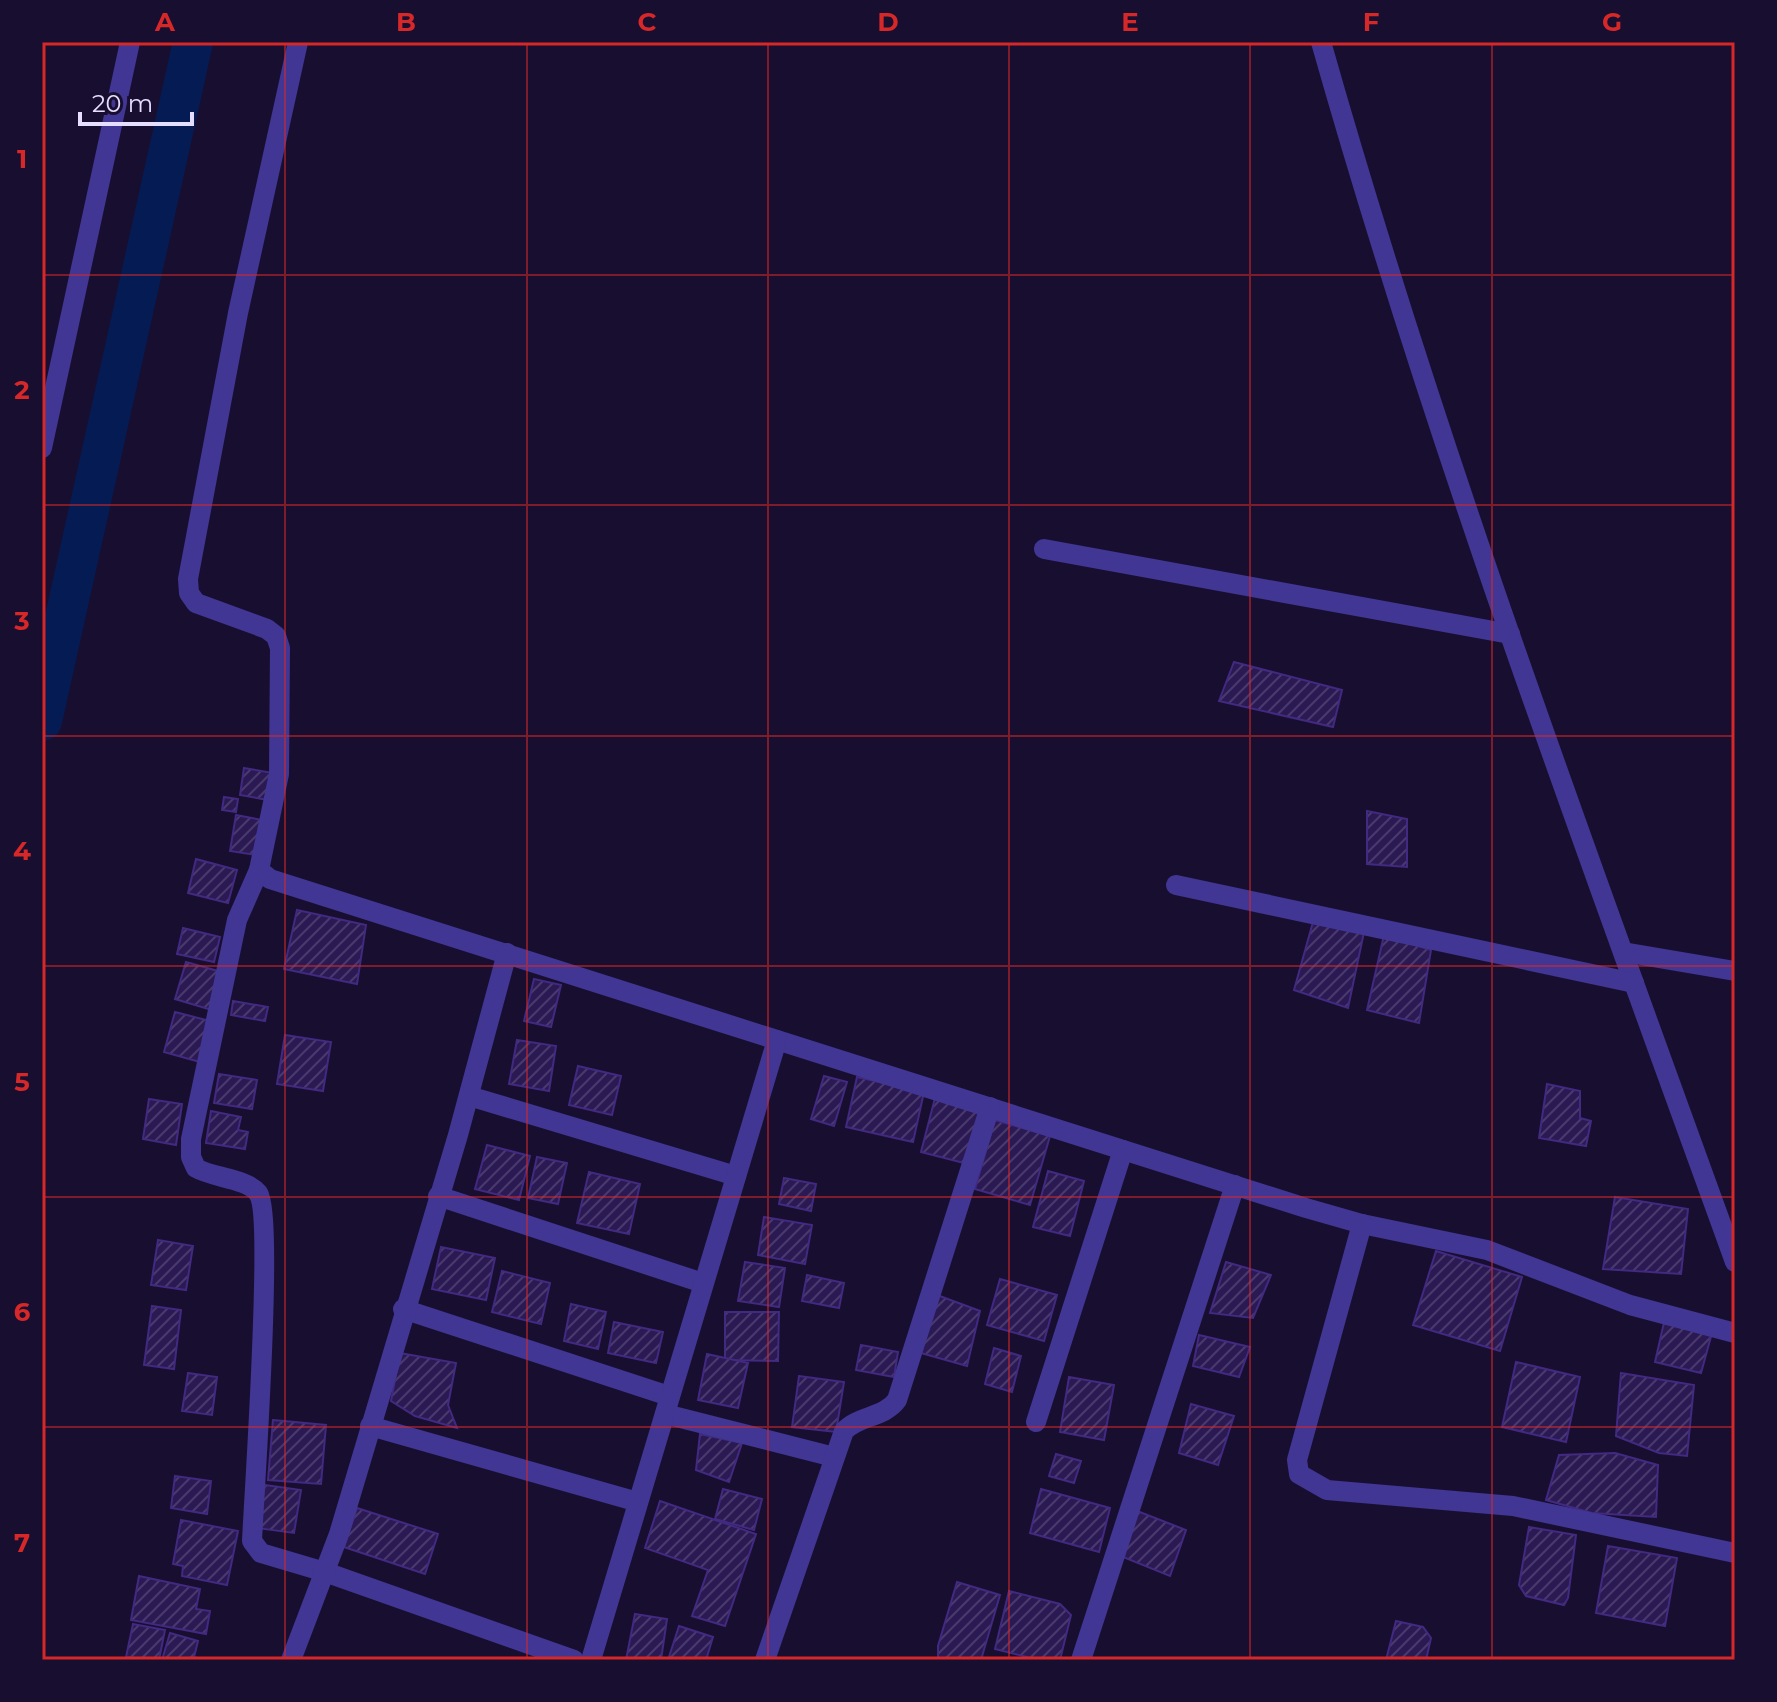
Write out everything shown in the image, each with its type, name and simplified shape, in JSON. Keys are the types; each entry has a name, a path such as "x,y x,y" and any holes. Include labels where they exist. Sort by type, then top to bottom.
{"street":[{"path":"42,448 130,42"},
{"path":"298,42 238,313 188,579 189,593 196,603 267,629 276,636 280,648 279,774 259,870 237,920 191,1139 191,1157 196,1168 249,1187 262,1201 264,1282 252,1541 261,1553 325,1572 569,1659"},
{"path":"1321,42 1378,245 1510,634 1735,1262"},
{"path":"1044,549 1510,634"},
{"path":"259,870 270,879 1123,1150 1362,1224 1487,1250 1630,1305 1735,1333"},
{"path":"1176,885 1634,983"},
{"path":"1623,952 1735,971"},
{"path":"291,1660 325,1572 370,1426 469,1096 507,953"},
{"path":"591,1660 777,1040"},
{"path":"469,1096 736,1176"},
{"path":"765,1660 844,1431 854,1421 890,1409 897,1400 990,1107"},
{"path":"1036,1422 1123,1150"},
{"path":"1081,1660 1235,1185"},
{"path":"438,1196 703,1283"},
{"path":"1362,1224 1297,1460 1299,1474 1327,1490 1513,1506 1735,1553"},
{"path":"403,1309 667,1405 834,1457"},
{"path":"370,1426 638,1502"}],"building":[{"path":"1234,662 1342,690 1333,727 1219,701"},
{"path":"244,768 273,773 268,800 240,795"},
{"path":"224,797 238,799 236,812 222,810"},
{"path":"1367,811 1407,819 1407,867 1367,864"},
{"path":"236,815 262,820 256,855 230,851"},
{"path":"196,859 237,870 228,903 188,893"},
{"path":"297,910 366,925 357,984 284,969"},
{"path":"1313,922 1364,932 1348,1008 1294,990"},
{"path":"183,928 220,937 214,962 177,954"},
{"path":"1384,935 1431,950 1419,1023 1367,1010"},
{"path":"186,962 225,973 215,1011 175,999"},
{"path":"534,979 561,985 551,1027 524,1021"},
{"path":"233,1001 268,1007 265,1021 231,1015"},
{"path":"175,1012 210,1021 200,1062 164,1052"},
{"path":"285,1035 331,1042 323,1091 277,1084"},
{"path":"517,1040 556,1046 549,1091 509,1084"},
{"path":"578,1066 621,1076 612,1115 569,1105"},
{"path":"219,1074 257,1080 252,1109 214,1103"},
{"path":"824,1076 847,1082 834,1126 811,1119"},
{"path":"857,1077 924,1092 913,1142 846,1127"},
{"path":"1547,1084 1580,1091 1580,1118 1591,1121 1586,1146 1539,1138"},
{"path":"935,1098 982,1110 968,1164 921,1152"},
{"path":"149,1099 182,1104 176,1145 143,1139"},
{"path":"211,1111 241,1117 238,1130 248,1132 245,1149 206,1143"},
{"path":"995,1120 1050,1136 1030,1205 975,1189"},
{"path":"487,1145 530,1156 519,1200 475,1189"},
{"path":"537,1157 567,1163 558,1204 528,1198"},
{"path":"1048,1171 1084,1181 1070,1236 1033,1227"},
{"path":"589,1172 640,1184 629,1234 577,1223"},
{"path":"784,1178 816,1184 811,1211 779,1204"},
{"path":"1615,1197 1688,1209 1681,1274 1603,1269"},
{"path":"764,1217 812,1225 805,1264 758,1255"},
{"path":"158,1240 193,1246 186,1290 151,1285"},
{"path":"441,1247 495,1258 486,1300 432,1289"},
{"path":"1436,1251 1522,1277 1500,1351 1413,1325"},
{"path":"745,1262 785,1268 779,1307 738,1301"},
{"path":"1226,1262 1271,1275 1253,1318 1210,1313"},
{"path":"502,1271 550,1283 541,1324 492,1312"},
{"path":"807,1275 844,1283 839,1308 802,1301"},
{"path":"1000,1279 1057,1295 1044,1341 987,1325"},
{"path":"937,1295 980,1311 967,1366 921,1353"},
{"path":"571,1304 606,1312 598,1349 564,1341"},
{"path":"152,1306 181,1310 174,1369 144,1365"},
{"path":"725,1312 779,1312 778,1361 725,1360"},
{"path":"1665,1318 1712,1333 1701,1373 1655,1362"},
{"path":"614,1322 663,1332 656,1363 608,1353"},
{"path":"1199,1335 1250,1347 1239,1377 1193,1366"},
{"path":"861,1345 898,1352 894,1377 856,1370"},
{"path":"994,1348 1021,1356 1012,1392 985,1384"},
{"path":"400,1353 456,1363 448,1405 457,1428 415,1416 391,1401"},
{"path":"707,1354 748,1363 738,1408 698,1400"},
{"path":"1516,1362 1580,1377 1566,1442 1502,1427"},
{"path":"188,1373 217,1377 212,1415 182,1411"},
{"path":"1621,1373 1694,1385 1687,1456 1659,1453 1616,1436"},
{"path":"799,1376 844,1382 836,1432 792,1427"},
{"path":"1069,1377 1114,1385 1104,1440 1060,1432"},
{"path":"1191,1404 1234,1416 1218,1465 1179,1453"},
{"path":"273,1420 326,1425 321,1484 268,1480"},
{"path":"700,1434 742,1443 729,1482 696,1470"},
{"path":"1615,1453 1658,1465 1656,1517 1592,1513 1546,1500 1559,1455"},
{"path":"1056,1454 1081,1461 1074,1483 1049,1476"},
{"path":"175,1476 211,1481 207,1514 171,1508"},
{"path":"265,1485 301,1490 294,1533 257,1528"},
{"path":"723,1489 762,1499 754,1530 715,1519"},
{"path":"1041,1489 1110,1508 1099,1552 1030,1533"},
{"path":"660,1501 756,1534 725,1626 692,1616 708,1570 645,1548"},
{"path":"357,1508 438,1534 425,1574 344,1547"},
{"path":"1132,1509 1186,1530 1170,1576 1118,1555"},
{"path":"181,1520 238,1531 227,1585 182,1576 183,1566 173,1564"},
{"path":"1529,1527 1576,1535 1568,1598 1564,1605 1526,1596 1519,1585"},
{"path":"1608,1546 1677,1558 1665,1626 1596,1613"},
{"path":"139,1576 200,1589 196,1609 210,1611 206,1634 131,1620"},
{"path":"957,1582 1000,1595 981,1660 938,1660 938,1646"},
{"path":"1009,1591 1060,1604 1071,1615 1060,1660 1039,1660 995,1649"},
{"path":"635,1614 667,1619 661,1660 626,1660"},
{"path":"1396,1621 1423,1627 1431,1638 1426,1660 1386,1660"},
{"path":"133,1624 165,1630 159,1660 126,1657"},
{"path":"679,1626 713,1637 706,1660 668,1660"},
{"path":"170,1633 198,1641 194,1657 204,1660 162,1660"}],"waterway":[{"path":"42,721 193,42"}]}
